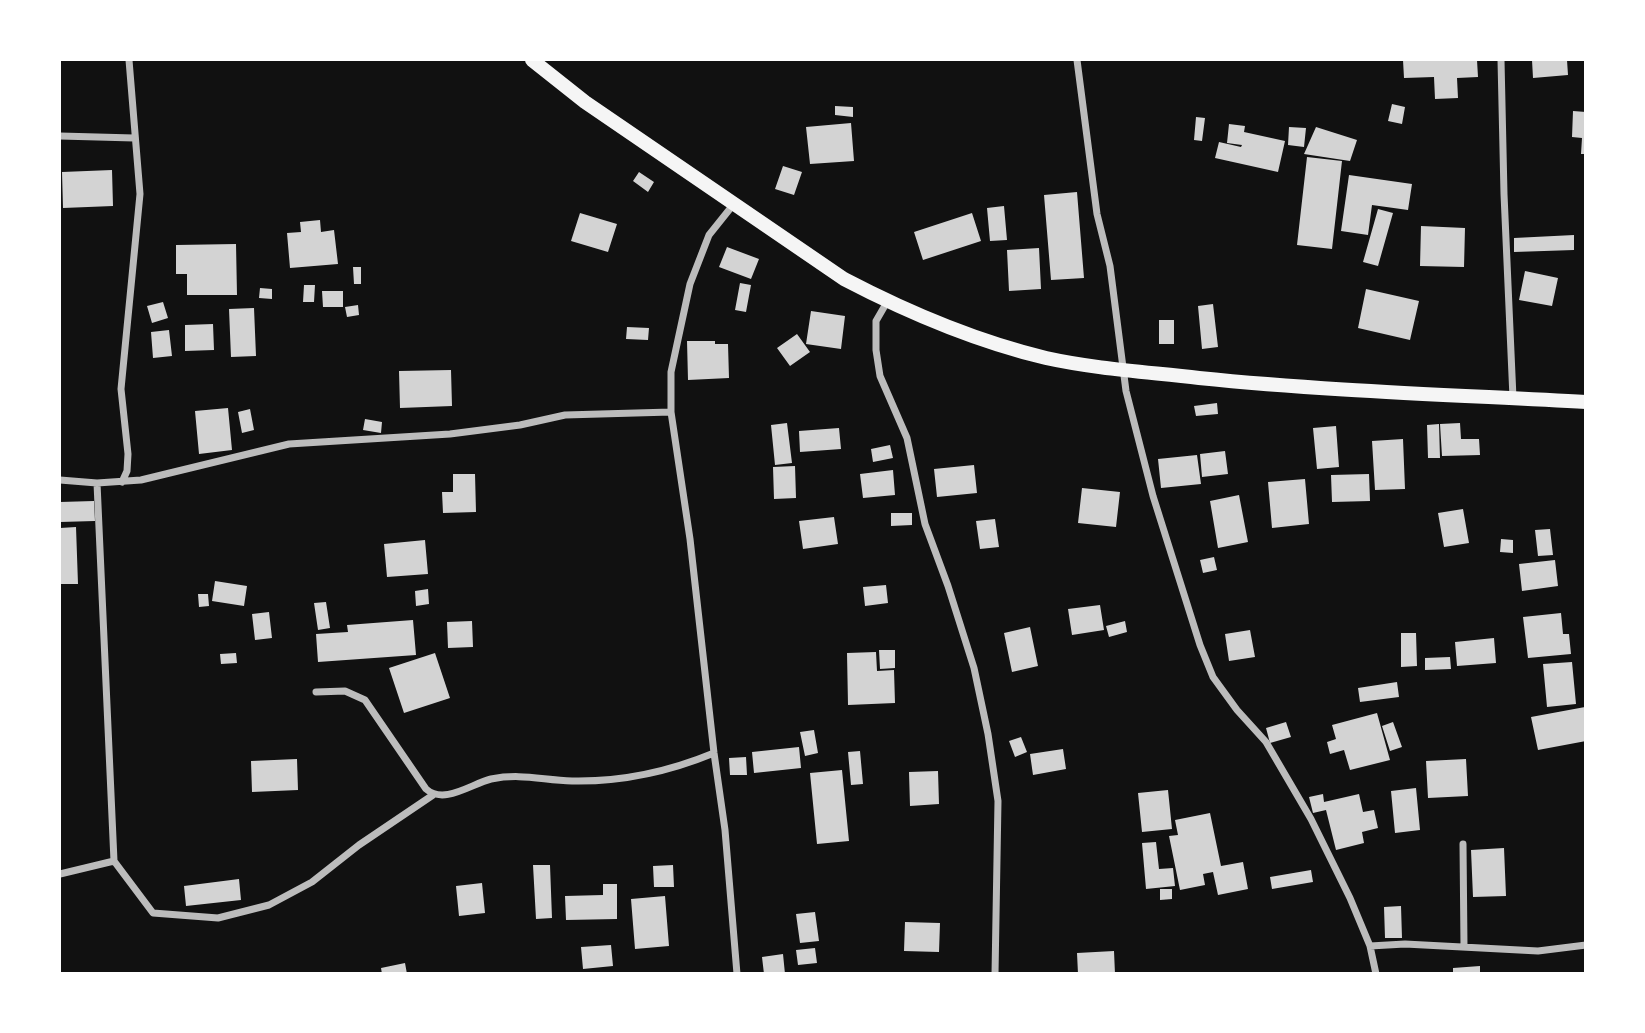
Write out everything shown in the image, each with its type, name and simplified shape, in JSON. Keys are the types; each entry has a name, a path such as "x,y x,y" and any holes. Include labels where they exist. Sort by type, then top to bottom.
{"main road":[{"path":"532,60 585,102 844,279 887,302 942,326 1002,346 1049,358 1124,370 1276,386 1586,402"}],"street":[{"path":"122,482 127,471 128,454 121,389 140,194 129,60"},
{"path":"1077,60 1097,214 1110,266 1126,391 1153,495 1200,645 1213,677 1237,710 1266,742 1284,770 1344,887 1370,946 1376,974"},
{"path":"1502,60 1504,194 1513,398"},
{"path":"60,136 134,138"},
{"path":"733,205 709,235 690,284 671,372 671,412 690,539 725,830 737,974"},
{"path":"887,302 876,321 880,376 907,438 925,524 974,668 988,734 998,801 995,974"},
{"path":"60,480 122,482 190,469 289,444 450,434 520,425 565,415 671,412"},
{"path":"97,483 114,861 153,913 218,918 269,905 312,882 359,845 433,795 448,794 507,776 568,781 628,778 681,767 714,753"},
{"path":"316,692 345,691 365,700 426,789 433,795"},
{"path":"1463,844 1464,946"},
{"path":"60,874 114,861"},
{"path":"1370,946 1464,946 1538,951 1586,945"}],"building":[{"path":"1403,60 1477,60 1478,77 1457,78 1458,98 1435,99 1434,77 1404,78"},
{"path":"1532,60 1567,60 1568,75 1533,78"},
{"path":"1392,104 1405,107 1402,124 1388,121"},
{"path":"835,106 853,107 853,117 835,115"},
{"path":"1573,111 1586,112 1586,154 1581,154 1582,138 1572,137"},
{"path":"1196,117 1205,118 1202,141 1194,140"},
{"path":"851,123 854,161 810,164 806,127"},
{"path":"1229,124 1245,126 1244,132 1285,141 1278,172 1215,158 1219,142 1241,147 1242,145 1227,143"},
{"path":"1289,127 1306,128 1304,147 1288,145"},
{"path":"1316,127 1357,140 1350,161 1304,154"},
{"path":"1307,157 1342,161 1332,249 1297,245"},
{"path":"783,166 802,172 794,195 775,189"},
{"path":"112,170 113,206 63,208 62,172"},
{"path":"639,172 654,182 648,192 633,181"},
{"path":"1349,175 1412,184 1408,210 1372,205 1368,235 1341,231"},
{"path":"1077,192 1084,278 1051,280 1044,195"},
{"path":"1004,206 1007,240 990,241 987,208"},
{"path":"1378,209 1393,213 1378,266 1363,262"},
{"path":"580,213 617,224 608,252 571,241"},
{"path":"972,213 981,241 923,260 914,232"},
{"path":"320,220 321,232 334,230 338,264 290,268 287,233 301,232 300,222"},
{"path":"1421,226 1465,228 1464,267 1420,266"},
{"path":"1574,235 1574,250 1514,252 1514,238"},
{"path":"236,244 237,295 187,295 187,274 176,274 176,245"},
{"path":"727,247 759,259 751,279 719,267"},
{"path":"1039,248 1041,289 1009,291 1007,250"},
{"path":"353,267 361,267 361,284 354,284"},
{"path":"1525,271 1558,278 1552,306 1519,300"},
{"path":"740,283 751,285 746,312 735,310"},
{"path":"304,285 315,285 314,302 303,302"},
{"path":"260,288 272,289 272,299 259,298"},
{"path":"1366,289 1419,301 1410,340 1358,328"},
{"path":"322,291 343,291 343,307 323,307"},
{"path":"163,302 168,318 152,323 147,306"},
{"path":"1213,304 1218,347 1202,349 1198,306"},
{"path":"358,305 359,315 347,317 345,307"},
{"path":"254,308 256,356 231,357 229,309"},
{"path":"811,311 845,316 841,349 806,344"},
{"path":"1159,320 1174,320 1174,344 1159,344"},
{"path":"213,324 214,350 185,351 185,325"},
{"path":"627,327 649,328 648,340 626,339"},
{"path":"169,330 172,356 153,358 151,332"},
{"path":"797,334 810,352 790,366 777,348"},
{"path":"687,341 728,344 729,378 688,380"},
{"path":"451,370 452,406 400,408 399,371"},
{"path":"1217,403 1218,414 1196,416 1194,406"},
{"path":"228,408 232,450 199,454 195,411"},
{"path":"250,409 254,430 242,433 238,412"},
{"path":"365,419 382,422 381,433 363,430"},
{"path":"787,423 792,463 775,465 771,425"},
{"path":"1460,423 1461,439 1479,439 1480,455 1442,456 1440,424"},
{"path":"1439,424 1440,458 1428,458 1427,425"},
{"path":"1336,426 1339,467 1317,469 1313,428"},
{"path":"839,428 841,449 800,452 799,431"},
{"path":"1403,439 1405,489 1375,490 1372,441"},
{"path":"890,445 893,458 873,462 871,449"},
{"path":"1225,451 1228,474 1202,477 1200,454"},
{"path":"1197,455 1201,484 1161,488 1158,459"},
{"path":"974,465 977,493 937,497 934,469"},
{"path":"795,466 796,498 774,499 773,467"},
{"path":"893,470 895,495 863,498 860,474"},
{"path":"453,474 475,474 476,512 443,513 442,492 453,492"},
{"path":"1369,474 1370,501 1332,502 1331,475"},
{"path":"1305,479 1309,524 1272,528 1268,482"},
{"path":"1082,488 1120,492 1116,527 1078,523"},
{"path":"1239,495 1248,542 1218,548 1210,501"},
{"path":"94,501 95,521 60,522 60,502"},
{"path":"1463,509 1469,543 1444,547 1438,513"},
{"path":"891,513 912,513 912,525 891,526"},
{"path":"834,517 838,544 803,549 799,521"},
{"path":"995,519 999,547 980,549 976,521"},
{"path":"76,527 78,584 60,584 60,528"},
{"path":"1550,529 1553,555 1538,556 1535,530"},
{"path":"1501,539 1513,540 1513,553 1500,552"},
{"path":"425,540 428,574 387,577 384,544"},
{"path":"1214,557 1217,570 1203,573 1200,560"},
{"path":"1555,560 1558,586 1522,591 1519,564"},
{"path":"215,581 247,586 244,606 212,601"},
{"path":"886,585 888,603 865,606 863,587"},
{"path":"428,589 429,604 416,606 415,591"},
{"path":"198,594 208,594 209,606 199,607"},
{"path":"326,602 330,628 318,630 314,603"},
{"path":"1100,605 1104,630 1072,635 1068,609"},
{"path":"269,612 272,638 255,640 252,614"},
{"path":"1561,613 1563,634 1569,634 1571,654 1528,658 1523,617"},
{"path":"413,620 416,655 318,662 316,634 348,632 347,625"},
{"path":"472,621 473,647 448,648 447,622"},
{"path":"1125,621 1127,632 1109,637 1106,626"},
{"path":"1030,627 1038,666 1012,672 1004,633"},
{"path":"1250,630 1255,657 1229,661 1225,634"},
{"path":"1401,633 1416,633 1417,666 1401,667"},
{"path":"1494,638 1496,663 1457,666 1455,642"},
{"path":"879,650 895,650 895,668 880,669"},
{"path":"876,652 877,671 894,670 895,703 848,705 847,653"},
{"path":"236,653 237,663 221,664 220,654"},
{"path":"435,653 450,698 404,713 389,668"},
{"path":"1450,657 1451,669 1425,670 1425,658"},
{"path":"1572,662 1576,704 1547,707 1543,664"},
{"path":"1397,682 1399,697 1360,702 1358,688"},
{"path":"1585,707 1586,741 1538,750 1531,717"},
{"path":"1377,713 1390,760 1350,770 1344,750 1330,754 1327,742 1336,739 1332,725"},
{"path":"1286,722 1291,737 1270,743 1266,728"},
{"path":"1393,722 1402,747 1390,751 1382,726"},
{"path":"814,730 818,753 805,756 800,732"},
{"path":"1021,737 1027,752 1015,757 1009,741"},
{"path":"799,747 801,768 754,773 752,752"},
{"path":"1063,749 1066,769 1033,775 1030,754"},
{"path":"860,751 863,784 851,785 848,752"},
{"path":"746,757 747,775 730,775 729,758"},
{"path":"297,759 298,790 252,792 251,761"},
{"path":"1466,759 1468,796 1428,798 1426,761"},
{"path":"842,770 849,841 817,844 810,773"},
{"path":"938,771 939,804 910,806 909,772"},
{"path":"1416,788 1420,830 1395,833 1391,791"},
{"path":"1168,790 1172,829 1142,832 1138,793"},
{"path":"1323,794 1324,802 1359,794 1363,812 1374,810 1378,828 1362,832 1364,843 1336,850 1326,810 1313,813 1309,797"},
{"path":"1210,813 1221,866 1243,862 1248,889 1218,895 1213,872 1203,874 1205,885 1180,890 1169,836 1178,835 1175,820"},
{"path":"1156,842 1159,869 1173,868 1175,886 1146,889 1142,843"},
{"path":"1504,848 1506,896 1473,897 1471,850"},
{"path":"533,865 550,865 552,918 536,919"},
{"path":"673,865 674,887 654,887 653,866"},
{"path":"1311,870 1313,882 1272,889 1270,877"},
{"path":"239,879 241,900 186,906 184,886"},
{"path":"482,883 485,913 459,916 456,886"},
{"path":"603,884 617,884 617,919 566,920 565,896 603,895"},
{"path":"1160,889 1172,889 1172,899 1160,900"},
{"path":"665,896 669,946 635,949 631,899"},
{"path":"1401,906 1402,938 1385,938 1384,907"},
{"path":"815,912 819,941 800,943 796,914"},
{"path":"905,922 940,923 939,952 904,951"},
{"path":"611,945 613,966 583,969 581,947"},
{"path":"815,948 817,963 798,965 796,950"},
{"path":"1114,951 1115,974 1078,974 1077,953"},
{"path":"783,954 785,974 764,974 762,957"},
{"path":"405,963 407,974 382,974 381,968"},
{"path":"1480,966 1480,974 1453,974 1453,968"}]}
